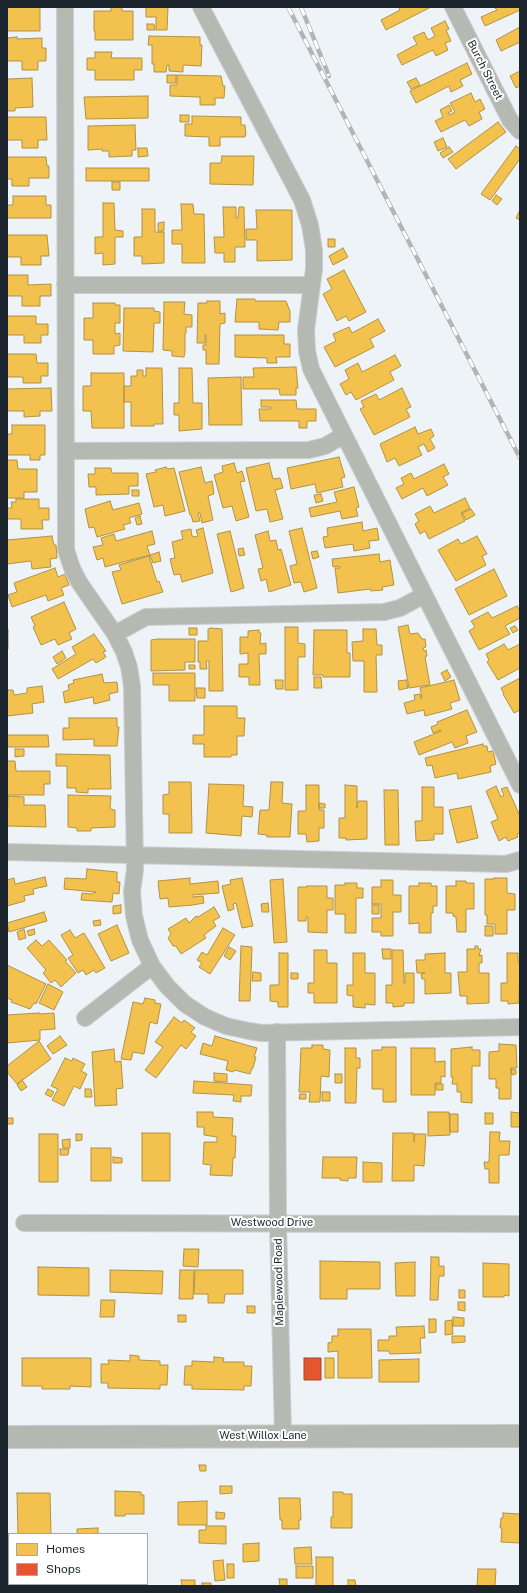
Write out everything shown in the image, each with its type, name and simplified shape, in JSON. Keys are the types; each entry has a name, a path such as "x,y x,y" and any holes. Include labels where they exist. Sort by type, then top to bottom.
{"main road":[{"name":"West Willox Lane","path":"7,1437 283,1435 520,1436"}],"street":[{"path":"65,7 66,550 72,568 115,634 130,667 132,686 134,856 132,892 134,916 140,940 152,966 166,986 185,1004 205,1017 226,1026 249,1031 277,1032 520,1027"},
{"path":"201,7 302,200 310,225 314,250 312,285 306,330 307,351 311,369 520,785"},
{"name":"Burch Street","path":"453,7 510,120 520,131"},
{"path":"65,285 312,285"},
{"path":"66,451 309,450 325,446 344,435"},
{"path":"115,634 146,617 384,612 400,608 424,595"},
{"path":"7,852 506,864 520,860"},
{"path":"85,1018 152,966"},
{"name":"Maplewood Road","path":"277,1032 278,1224 283,1435"},
{"name":"Westwood Drive","path":"24,1223 520,1224"}],"building: Homes":[{"path":"7,7 40,7 40,31 7,31"},
{"path":"111,7 122,7 122,11 133,11 133,40 95,40 94,11 111,11"},
{"path":"146,7 168,7 167,30 156,30 156,17 146,17"},
{"path":"399,7 431,7 386,30 381,20 400,10"},
{"path":"494,7 519,7 520,10 485,26 481,17 497,10"},
{"path":"445,21 449,29 446,30 451,41 445,43 448,50 436,56 433,50 402,65 397,55 417,44 413,37 424,32 428,40 435,36 431,28"},
{"path":"147,24 154,24 155,30 147,30"},
{"path":"520,27 520,42 501,51 496,40"},
{"path":"149,36 200,37 200,45 202,45 201,66 183,65 183,72 169,71 169,65 167,65 166,72 154,72 154,64 152,64 152,45 148,45"},
{"path":"17,37 17,39 42,38 42,48 46,48 46,61 38,61 38,70 22,70 22,61 7,61 7,38"},
{"path":"95,52 112,52 111,58 142,58 142,70 134,70 134,80 95,80 95,70 87,70 87,58 95,58"},
{"path":"467,63 472,74 460,80 463,86 451,92 449,86 416,103 410,91"},
{"path":"520,71 520,86 516,88 510,76"},
{"path":"167,75 176,75 176,83 167,83"},
{"path":"177,75 221,76 223,86 225,86 224,98 215,98 215,105 200,105 200,97 170,96 170,85 177,85"},
{"path":"32,78 33,107 15,108 15,111 7,111 7,79"},
{"path":"416,78 420,85 411,89 407,82"},
{"path":"471,93 475,102 480,99 485,109 479,112 482,119 469,126 465,120 441,132 435,121 443,117 440,110 449,105 452,111 448,113 449,115 455,112 450,103"},
{"path":"148,96 148,118 86,119 84,97"},
{"path":"180,115 189,115 189,122 180,122"},
{"path":"192,116 241,117 241,125 245,125 246,135 245,137 220,137 220,146 209,146 209,137 185,136 185,124 192,124"},
{"path":"7,117 46,117 47,140 38,140 38,148 22,148 22,140 7,140"},
{"path":"498,122 506,132 456,169 448,159"},
{"path":"135,125 136,150 132,150 132,156 109,157 109,151 102,151 102,149 88,150 88,126"},
{"path":"443,138 447,147 438,151 434,142"},
{"path":"516,146 520,149 520,159 490,200 481,194"},
{"path":"449,147 453,152 443,158 440,153"},
{"path":"138,148 147,148 148,156 138,157"},
{"path":"222,156 254,156 253,185 210,184 210,163 221,163"},
{"path":"7,157 46,157 47,166 49,166 49,178 29,178 29,186 12,186 12,179 7,179"},
{"path":"86,168 149,168 149,181 86,181"},
{"path":"112,182 120,182 120,190 112,190"},
{"path":"496,195 502,199 497,205 492,201"},
{"path":"13,196 46,196 46,205 51,205 51,218 7,218 7,205 13,205"},
{"path":"103,203 114,203 115,230 123,231 123,237 115,237 115,264 103,265 103,253 95,254 95,237 103,237"},
{"path":"181,204 193,204 194,214 204,214 205,263 182,263 182,244 172,244 172,230 182,230"},
{"path":"223,207 236,207 236,218 238,218 239,207 244,207 245,247 235,247 235,262 224,262 224,253 215,253 214,237 224,237"},
{"path":"142,209 155,209 155,232 164,232 164,263 142,264 142,256 134,256 134,237 142,237"},
{"path":"256,210 292,210 292,260 257,261 257,240 246,240 246,229 257,229"},
{"path":"520,210 520,220 516,218"},
{"path":"164,222 164,231 158,231 158,223"},
{"path":"7,235 47,235 49,256 41,256 41,265 21,265 21,257 7,257"},
{"path":"328,239 335,239 335,247 328,247"},
{"path":"343,248 348,257 333,265 329,256"},
{"path":"344,270 366,312 349,321 346,316 337,321 323,294 332,289 327,279"},
{"path":"7,275 28,275 28,285 51,284 51,296 40,296 40,306 22,306 22,296 7,296"},
{"path":"237,299 255,299 255,301 286,301 290,311 290,322 279,322 278,330 259,329 259,322 235,322"},
{"path":"207,301 220,301 220,314 225,313 225,323 220,324 219,364 206,364 206,350 203,350 203,345 206,345 206,335 205,343 197,343 198,303 207,303"},
{"path":"164,302 185,302 184,314 192,315 192,327 186,327 184,357 172,356 172,351 163,350"},
{"path":"93,303 115,303 115,305 120,305 120,323 115,323 115,334 120,333 120,345 114,346 114,354 93,354 93,340 84,340 84,318 93,318"},
{"path":"124,308 154,308 154,311 160,312 160,323 154,323 153,352 123,351"},
{"path":"7,316 36,316 36,324 48,324 48,335 41,335 41,343 24,343 24,335 7,335"},
{"path":"378,319 385,331 370,339 374,347 335,367 324,347 336,341 333,334 349,327 352,333"},
{"path":"235,335 284,335 284,344 290,344 290,357 276,357 277,363 267,363 267,358 235,357"},
{"path":"7,354 36,354 37,363 48,363 48,376 41,376 41,383 23,383 23,377 7,377"},
{"path":"395,355 401,366 390,372 394,380 356,400 351,392 346,395 340,384 349,379 345,370 358,363 362,372"},
{"path":"296,367 298,388 296,388 296,395 280,395 279,389 243,389 243,377 254,377 253,368"},
{"path":"146,368 162,368 163,424 154,424 154,426 131,426 131,402 124,402 124,386 131,386 131,376 137,376 137,370 143,370 143,376 146,376"},
{"path":"179,368 192,368 193,403 202,403 202,429 179,431 179,415 174,415 174,403 179,403"},
{"path":"91,373 124,373 124,428 92,428 91,411 83,411 83,386 91,386"},
{"path":"241,377 242,425 209,425 208,378"},
{"path":"51,388 52,411 40,411 40,416 24,417 24,411 7,411 7,389"},
{"path":"402,388 411,407 406,409 410,417 374,435 360,409 364,407 361,401 376,394 379,400"},
{"path":"261,400 296,400 297,409 316,409 316,421 307,421 307,428 299,428 299,421 260,421 259,409 271,409 271,407 261,407"},
{"path":"12,425 45,425 45,455 40,455 40,460 30,460 30,455 7,455 7,434 12,434"},
{"path":"415,427 418,434 431,429 434,436 430,439 435,448 428,452 424,444 418,447 422,455 399,466 395,458 387,462 380,444"},
{"path":"339,457 345,477 341,478 343,487 317,493 315,484 291,489 287,468"},
{"path":"7,460 17,460 18,469 37,469 37,492 24,492 24,498 7,498"},
{"path":"234,463 237,473 242,471 245,481 240,482 249,517 236,521 232,506 223,508 214,475 223,472 222,466"},
{"path":"269,463 273,479 280,478 283,488 275,490 283,519 270,522 267,509 256,511 246,468"},
{"path":"444,464 449,474 443,477 448,485 427,496 423,488 402,499 396,488 404,484 401,478 411,473 414,479"},
{"path":"166,467 167,469 174,468 185,511 165,516 163,505 154,507 146,474 156,472 155,470"},
{"path":"201,467 205,483 212,481 214,494 208,496 213,520 202,523 200,513 198,513 200,521 193,522 179,472"},
{"path":"95,468 111,468 112,473 138,473 138,486 129,486 129,494 96,495 96,487 89,487 88,474 95,474"},
{"path":"354,487 359,507 356,508 358,516 342,519 340,511 311,517 309,508 337,502 334,492"},
{"path":"132,490 139,490 139,496 132,496"},
{"path":"321,494 323,501 316,503 314,495"},
{"path":"465,498 470,508 461,513 465,521 429,539 425,531 420,534 415,524 419,521 415,514 430,506 434,513"},
{"path":"16,499 39,499 39,508 49,508 49,520 42,520 43,529 21,529 21,519 7,519 7,508 12,508 11,502 16,502"},
{"path":"110,501 113,510 139,503 142,514 129,518 131,523 123,525 125,529 97,537 94,527 89,528 85,509"},
{"path":"471,509 475,515 466,520 462,513"},
{"path":"140,516 142,524 137,525 135,518"},
{"path":"362,522 363,531 377,528 379,540 369,541 370,548 354,551 353,544 325,548 323,537 328,536 327,528"},
{"path":"203,528 213,573 182,582 180,574 174,575 170,559 175,558 172,542 183,539 181,531 191,529 192,536 195,537 198,536 196,530"},
{"path":"302,528 317,588 304,592 301,582 294,583 290,566 297,564 289,531"},
{"path":"152,531 155,544 147,546 150,555 105,567 103,558 97,560 93,547 103,545 101,538 114,534 116,541"},
{"path":"230,531 244,588 231,592 217,534"},
{"path":"268,531 270,541 276,540 278,550 281,549 291,585 269,592 266,579 261,581 258,569 263,568 255,535"},
{"path":"52,536 54,545 56,545 57,558 50,559 51,567 32,569 31,561 7,564 7,540"},
{"path":"477,536 487,554 482,556 486,565 456,581 438,550 458,539 461,544"},
{"path":"243,548 245,555 239,556 238,549"},
{"path":"317,551 319,557 313,559 311,552"},
{"path":"159,552 161,561 153,563 150,555"},
{"path":"379,554 380,562 390,560 394,585 382,587 383,590 371,591 370,589 338,593 335,568 340,568 339,566 333,567 332,559"},
{"path":"149,556 157,582 159,581 163,592 122,604 112,572 121,570 119,565"},
{"path":"55,568 58,577 65,574 69,585 61,588 64,595 48,601 46,595 12,607 8,595 17,592 14,583"},
{"path":"494,569 507,596 469,615 455,589"},
{"path":"64,602 76,629 69,633 72,639 58,645 55,639 41,645 33,627 35,626 31,617"},
{"path":"517,606 520,611 520,618 505,626 510,634 479,650 469,631 475,627 471,621 488,612 492,618"},
{"path":"408,625 410,634 418,633 422,639 425,639 426,647 423,648 424,651 426,650 427,656 425,657 430,685 409,688 398,627"},
{"path":"515,626 518,630 513,633 510,628"},
{"path":"285,627 298,627 298,643 305,644 305,657 298,657 298,690 285,690"},
{"path":"189,628 197,628 197,635 189,635"},
{"path":"8,629 8,649 7,649"},
{"path":"208,629 222,629 223,691 209,691 209,661 206,661 207,669 200,669 200,662 198,662 198,641 208,641"},
{"path":"363,629 376,629 377,645 382,645 382,655 376,655 377,692 364,692 364,661 353,661 352,642 363,641"},
{"path":"259,630 259,633 261,633 260,644 266,643 266,654 259,654 260,685 249,685 249,677 239,677 239,664 248,664 248,653 240,654 240,637 248,637 248,631"},
{"path":"314,630 347,630 347,653 350,653 350,677 323,677 323,675 313,675"},
{"path":"94,634 106,651 103,652 106,657 96,663 93,659 58,679 52,669 76,654 72,647"},
{"path":"195,639 195,662 185,662 185,670 151,671 151,640"},
{"path":"504,644 508,650 520,644 520,668 498,680 487,662 489,660 486,654"},
{"path":"62,651 66,658 57,664 53,657"},
{"path":"189,665 195,665 195,669 189,669"},
{"path":"447,670 451,677 445,681 441,673"},
{"path":"153,673 195,673 195,701 169,701 169,685 153,685"},
{"path":"102,674 104,683 117,682 118,692 109,694 110,700 94,704 93,697 65,703 63,692 69,690 68,685 74,683 73,680"},
{"path":"314,677 321,677 322,688 314,688"},
{"path":"520,678 520,710 514,713 501,688"},
{"path":"275,680 283,680 283,689 276,689"},
{"path":"406,680 408,688 399,690 398,681"},
{"path":"454,680 460,700 450,703 452,709 425,716 424,710 407,714 404,703 415,700 414,695 420,694 421,699 420,688"},
{"path":"42,686 44,702 32,704 33,713 7,716 7,690 13,690 14,695 27,693 27,688"},
{"path":"196,688 205,688 205,698 197,698"},
{"path":"204,706 237,706 237,718 245,718 244,736 237,736 237,755 231,755 231,757 204,757 204,744 193,744 193,735 204,735"},
{"path":"467,710 477,732 466,736 468,743 455,748 452,742 419,755 414,742 441,731 433,733 431,727 438,724 437,722"},
{"path":"69,718 117,718 117,727 119,727 117,746 94,746 94,739 63,740 63,728 69,728"},
{"path":"7,735 48,735 49,747 7,747"},
{"path":"483,744 483,746 487,746 488,752 493,751 496,764 490,766 491,772 458,779 457,773 435,778 432,765 427,766 425,758"},
{"path":"15,749 24,749 24,756 15,757"},
{"path":"56,754 110,755 111,789 88,789 88,793 76,792 76,788 67,788 67,766 56,766"},
{"path":"7,761 15,761 16,771 50,771 50,784 44,784 44,795 7,795"},
{"path":"169,782 191,782 192,833 169,833 169,814 163,814 163,795 169,794"},
{"path":"271,782 283,782 282,803 292,804 290,837 267,837 267,835 258,834 260,810 269,810"},
{"path":"209,784 244,785 243,806 253,807 252,817 242,816 241,836 206,833"},
{"path":"306,785 319,785 319,810 324,810 324,828 319,828 319,841 307,842 306,834 298,834 298,811 306,811"},
{"path":"345,785 357,786 357,808 358,801 367,801 367,839 346,840 346,838 339,838 339,818 345,818"},
{"path":"496,786 501,797 504,795 501,789 507,787 520,816 520,833 517,834 518,837 508,841 506,837 499,841 491,822 498,819 486,791"},
{"path":"422,787 434,787 434,807 443,807 443,834 434,834 434,840 416,841 415,821 422,821"},
{"path":"384,790 398,790 399,845 385,845"},
{"path":"68,795 111,796 110,809 115,810 115,827 91,828 91,831 77,831 77,828 68,827"},
{"path":"8,796 24,797 24,805 45,805 46,827 7,826"},
{"path":"319,803 325,804 325,808 319,808"},
{"path":"471,806 478,838 457,843 449,810"},
{"path":"87,869 117,872 117,882 120,882 119,894 113,893 112,902 81,900 82,893 91,894 96,892 64,889 65,878 86,879"},
{"path":"45,877 47,886 33,889 34,894 24,896 25,901 7,906 7,880 14,878 15,884"},
{"path":"190,878 190,884 218,881 219,893 192,895 192,897 203,896 204,903 193,905 169,907 168,898 160,899 158,881"},
{"path":"242,878 253,926 242,928 236,903 233,904 234,909 228,911 222,886 231,884 230,880"},
{"path":"507,878 507,893 515,894 515,910 507,910 507,934 495,934 495,924 487,924 487,915 485,915 485,879"},
{"path":"283,879 287,942 274,943 270,880"},
{"path":"381,880 393,880 393,895 401,895 401,912 393,912 393,936 381,936 381,932 372,932 372,918 381,918 381,904 372,904 372,887 381,887"},
{"path":"456,881 474,883 474,909 466,909 466,932 457,932 456,917 453,916 453,913 446,913 446,886 456,886"},
{"path":"345,883 357,883 357,888 363,888 363,898 356,898 356,933 345,933 345,914 335,914 335,885 345,885"},
{"path":"419,883 431,883 431,886 437,886 437,906 433,906 433,913 431,913 431,933 419,933 419,923 409,924 409,886 419,886"},
{"path":"327,886 327,898 333,898 333,910 327,910 327,933 308,932 308,917 306,917 306,921 298,921 298,887"},
{"path":"268,903 269,912 262,912 261,904"},
{"path":"121,905 121,913 113,914 113,906"},
{"path":"372,905 379,905 379,914 372,914"},
{"path":"214,907 220,917 213,921 216,926 204,935 206,938 181,954 168,938 171,934 168,929 186,918 189,923 196,916 198,917"},
{"path":"44,912 47,921 9,932 7,923"},
{"path":"100,920 101,925 94,926 93,921"},
{"path":"117,925 129,953 111,961 98,934"},
{"path":"485,926 493,926 493,936 485,936"},
{"path":"223,928 235,935 210,974 199,967 202,963 197,960 202,952 207,955"},
{"path":"24,929 26,938 19,940 17,932"},
{"path":"34,929 35,934 29,936 27,931"},
{"path":"70,930 75,938 84,933 105,968 96,973 94,970 86,975 83,970 78,973 68,958 73,955 61,935"},
{"path":"36,940 42,946 49,940 67,960 65,961 76,973 61,987 55,980 51,983 43,973 46,970 27,948"},
{"path":"241,946 252,947 250,1001 239,1001"},
{"path":"475,946 478,946 478,949 481,949 479,956 482,955 482,963 479,963 479,973 489,973 489,1003 467,1004 467,996 460,996 458,972 467,972 467,949 475,949"},
{"path":"229,947 236,951 230,960 224,956"},
{"path":"382,949 391,949 391,959 383,959"},
{"path":"314,950 327,950 327,963 337,963 337,1003 314,1003 314,993 308,993 308,983 314,983"},
{"path":"392,950 403,950 404,983 405,973 414,973 414,1003 404,1003 404,1006 393,1007 393,1003 386,1003 386,985 392,985"},
{"path":"279,953 288,953 288,1007 278,1007 278,1002 270,1001 270,985 279,985"},
{"path":"353,953 365,953 365,973 375,973 375,1005 365,1004 365,1008 353,1007 353,996 347,995 347,985 353,985"},
{"path":"445,953 445,973 451,973 451,993 425,994 425,979 422,979 421,974 425,973 417,973 416,960 425,960 425,954"},
{"path":"507,953 518,953 518,962 520,962 519,1003 508,1004 508,1001 501,1001 501,983 507,983"},
{"path":"7,965 46,984 36,1004 34,1003 30,1009 11,1002 12,1000 7,998"},
{"path":"253,972 261,973 261,981 252,981"},
{"path":"291,973 298,973 298,979 291,979"},
{"path":"48,984 63,992 54,1010 39,1003"},
{"path":"145,998 155,1000 155,1003 161,1004 157,1024 150,1022 144,1054 133,1052 131,1060 121,1059 133,1002 143,1004"},
{"path":"54,1013 55,1029 40,1030 40,1040 7,1043 7,1015"},
{"path":"174,1017 182,1023 184,1020 195,1028 191,1032 196,1036 186,1049 181,1045 156,1078 145,1070 163,1047 155,1042"},
{"path":"60,1036 67,1045 53,1054 47,1046"},
{"path":"215,1036 257,1048 254,1057 256,1057 250,1074 234,1070 233,1072 226,1070 228,1061 200,1054 203,1043 212,1046"},
{"path":"39,1041 51,1059 17,1084 7,1072 7,1066"},
{"path":"499,1044 516,1045 517,1068 511,1068 511,1099 499,1099 499,1088 496,1088 496,1079 489,1079 489,1052 499,1051"},
{"path":"312,1045 323,1045 323,1049 330,1050 329,1077 321,1076 320,1102 309,1102 310,1092 299,1092 301,1048 312,1048"},
{"path":"382,1047 396,1047 396,1102 383,1102 383,1089 372,1089 372,1050 382,1050"},
{"path":"472,1047 472,1050 480,1050 480,1066 472,1066 472,1103 461,1102 461,1092 457,1092 457,1084 452,1084 451,1049"},
{"path":"345,1048 356,1048 356,1058 360,1058 360,1068 357,1068 356,1103 345,1103"},
{"path":"411,1048 435,1048 435,1062 445,1061 445,1077 441,1076 441,1083 435,1083 435,1095 411,1095"},
{"path":"114,1049 115,1062 121,1061 123,1088 116,1089 117,1105 95,1106 92,1052"},
{"path":"65,1058 72,1061 73,1058 85,1064 81,1071 87,1074 80,1089 74,1086 64,1106 52,1100 58,1089 51,1086"},
{"path":"511,1069 516,1070 516,1074 512,1075"},
{"path":"214,1073 227,1074 227,1082 214,1081"},
{"path":"335,1074 342,1074 342,1083 335,1083"},
{"path":"22,1080 27,1087 21,1091 17,1085"},
{"path":"194,1081 252,1085 251,1096 241,1096 241,1102 233,1101 234,1095 193,1093"},
{"path":"436,1084 443,1084 443,1090 436,1090"},
{"path":"48,1089 54,1092 51,1097 45,1094"},
{"path":"85,1089 91,1089 92,1097 85,1097"},
{"path":"322,1092 330,1092 330,1101 322,1101"},
{"path":"300,1094 306,1094 306,1099 299,1099"},
{"path":"197,1112 213,1112 213,1117 233,1118 232,1136 236,1136 232,1176 210,1175 211,1165 203,1164 204,1142 217,1142 217,1137 204,1135 204,1127 197,1127"},
{"path":"428,1112 449,1112 450,1135 428,1136"},
{"path":"511,1112 520,1113 520,1127 511,1127"},
{"path":"485,1113 493,1113 493,1124 485,1124"},
{"path":"450,1114 458,1114 458,1132 450,1132"},
{"path":"7,1118 13,1118 13,1124 7,1124"},
{"path":"490,1132 500,1132 499,1141 510,1141 509,1155 499,1155 499,1183 489,1183 489,1169 485,1169 484,1162 489,1162"},
{"path":"142,1133 170,1133 170,1181 142,1181"},
{"path":"393,1133 414,1133 414,1142 415,1134 426,1134 424,1166 414,1165 414,1181 392,1181"},
{"path":"39,1134 58,1134 58,1182 39,1182"},
{"path":"76,1134 82,1134 82,1140 76,1141"},
{"path":"70,1139 70,1148 63,1148 62,1140"},
{"path":"91,1148 111,1148 111,1181 91,1181"},
{"path":"60,1149 69,1149 68,1155 60,1155"},
{"path":"113,1157 122,1158 122,1163 113,1163"},
{"path":"323,1157 357,1157 356,1178 348,1178 348,1181 340,1180 340,1178 322,1178"},
{"path":"363,1162 382,1163 382,1182 363,1182"},
{"path":"184,1249 199,1249 198,1267 183,1266"},
{"path":"431,1257 439,1257 439,1266 444,1266 444,1276 439,1276 438,1300 430,1300"},
{"path":"320,1261 380,1262 380,1289 347,1289 347,1299 320,1299"},
{"path":"415,1262 415,1296 396,1296 395,1263"},
{"path":"483,1263 509,1264 509,1296 483,1297"},
{"path":"38,1267 89,1268 89,1296 38,1295"},
{"path":"110,1270 163,1271 162,1294 110,1292"},
{"path":"180,1270 194,1270 193,1299 179,1299"},
{"path":"195,1270 243,1270 243,1294 225,1294 224,1303 208,1303 208,1294 194,1294"},
{"path":"459,1290 465,1290 465,1298 459,1298"},
{"path":"101,1300 115,1300 114,1317 100,1317"},
{"path":"458,1302 465,1302 465,1311 458,1310"},
{"path":"247,1306 255,1306 255,1313 247,1313"},
{"path":"178,1315 186,1315 186,1322 178,1322"},
{"path":"453,1317 464,1318 464,1326 453,1326"},
{"path":"429,1319 436,1319 436,1332 429,1333"},
{"path":"452,1320 453,1334 445,1335 445,1321"},
{"path":"424,1326 425,1338 420,1338 421,1353 390,1354 389,1351 378,1351 378,1340 389,1340 389,1336 397,1336 396,1327"},
{"path":"338,1329 371,1329 372,1378 338,1378 338,1351 328,1352 328,1343 332,1342 332,1336 338,1336"},
{"path":"452,1336 465,1336 465,1342 452,1343"},
{"path":"130,1355 139,1356 139,1360 160,1361 160,1365 168,1365 167,1385 160,1385 160,1389 108,1388 108,1383 101,1383 101,1364 109,1364 108,1360 130,1361"},
{"path":"214,1357 224,1358 223,1362 244,1362 244,1366 252,1366 251,1386 244,1386 244,1390 192,1389 192,1385 184,1385 185,1366 192,1366 192,1361 214,1362"},
{"path":"22,1358 91,1358 91,1387 70,1386 70,1389 42,1389 42,1386 22,1386"},
{"path":"325,1358 334,1358 334,1378 325,1378"},
{"path":"419,1359 419,1382 379,1382 379,1360"},
{"path":"199,1465 206,1465 206,1471 200,1471"},
{"path":"220,1486 232,1486 232,1493 220,1494"},
{"path":"115,1491 141,1492 141,1495 144,1495 144,1514 125,1514 125,1516 115,1516"},
{"path":"333,1492 352,1494 352,1528 331,1528 331,1517 333,1517"},
{"path":"17,1493 50,1493 51,1533 18,1533"},
{"path":"279,1498 300,1498 301,1520 299,1520 299,1529 282,1529"},
{"path":"207,1501 207,1525 178,1525 178,1502"},
{"path":"216,1512 225,1513 224,1519 216,1519"},
{"path":"503,1513 520,1514 520,1543 501,1542 502,1528 500,1528"},
{"path":"206,1526 226,1526 226,1544 199,1543 199,1530 206,1530"},
{"path":"98,1528 98,1533 77,1533 77,1529"},
{"path":"259,1543 259,1561 243,1562 243,1544"},
{"path":"311,1547 312,1564 295,1564 294,1548"},
{"path":"316,1557 333,1557 333,1586 316,1586"},
{"path":"223,1560 225,1580 215,1581 213,1561"},
{"path":"227,1564 234,1564 234,1578 227,1578"},
{"path":"296,1566 313,1566 313,1578 296,1578"},
{"path":"478,1569 496,1569 495,1586 477,1586"},
{"path":"279,1579 287,1579 287,1586 280,1586"},
{"path":"181,1580 195,1580 195,1585 198,1586 182,1586"},
{"path":"348,1580 355,1580 356,1586 348,1586"},
{"path":"202,1583 211,1583 211,1586 202,1586"},
{"path":"52,1585 72,1585 72,1586"}],"building: Shops":[{"path":"304,1358 321,1358 321,1380 304,1380"}],"railway":[{"path":"288,7 520,458"},
{"path":"301,7 329,76"}]}
